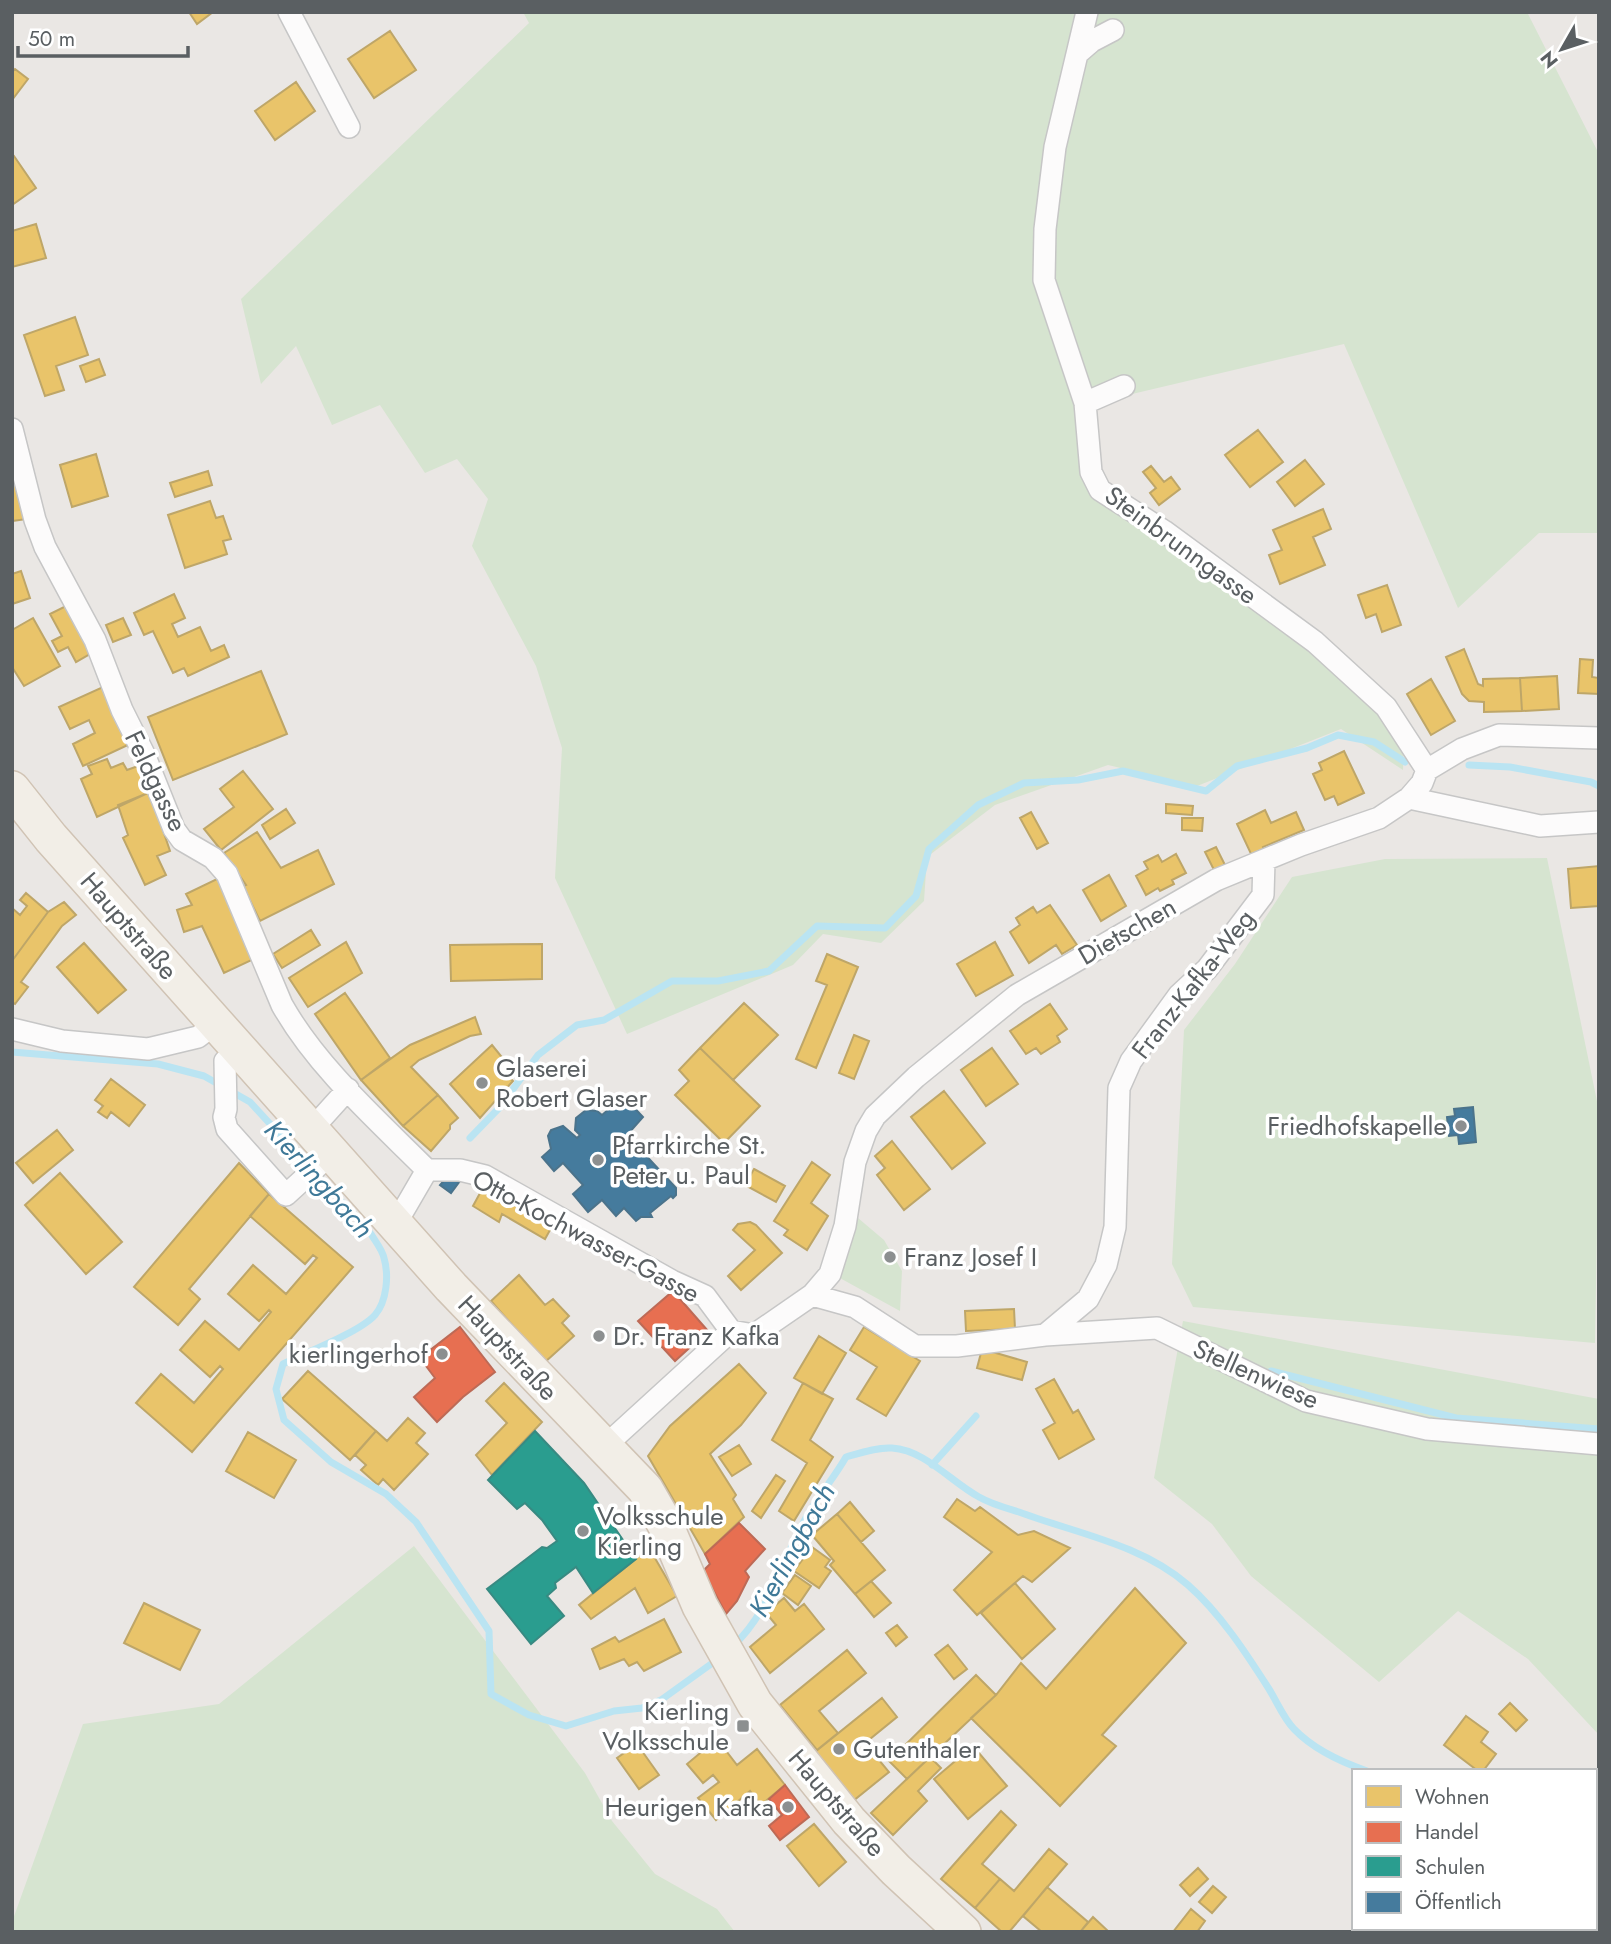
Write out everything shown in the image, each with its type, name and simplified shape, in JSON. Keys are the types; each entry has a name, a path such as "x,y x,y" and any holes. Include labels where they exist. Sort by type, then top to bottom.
{"main road":[{"name":"Hauptstraße","path":"12,789 226,1049 540,1382 645,1489 665,1524 700,1606 755,1704 849,1821 912,1886 963,1932"}],"street":[{"path":"289,12 349,127"},
{"name":"Steinbrunngasse","path":"1087,12 1055,147 1045,229 1044,280 1085,403 1091,472 1100,490 1164,531 1315,642 1386,707 1427,770"},
{"path":"1077,54 1092,41 1113,30"},
{"path":"1085,403 1124,386"},
{"name":"Feldgasse","path":"12,429 44,547 95,640 174,829 182,840 221,864 288,1015 348,1089"},
{"path":"1599,738 1499,735 1462,748 1427,770 1422,783 1409,798 1540,826 1599,822"},
{"name":"Dietschen","path":"731,1331 754,1335 812,1295 830,1274 845,1226 855,1162 866,1131 875,1116 916,1077 1017,995 1216,880 1301,845 1379,818 1409,798"},
{"name":"Franz-Kafka-Weg","path":"1045,1335 1088,1299 1106,1265 1115,1227 1119,1088 1131,1061 1180,995 1207,969 1263,895 1264,861"},
{"path":"12,1029 62,1041 148,1049 198,1037 226,1049 224,1117 227,1129 286,1195 320,1149 348,1089 427,1170 394,1225"},
{"name":"Otto-Kochwasser-Gasse","path":"427,1170 460,1170 485,1176 672,1281 705,1296 731,1331"},
{"name":"Stellenwiese","path":"812,1295 855,1307 915,1346 957,1346 1045,1335 1157,1328 1306,1401 1427,1429 1599,1444"},
{"path":"605,1446 731,1331"}],"green space":[{"path":"523,12 1527,12 1599,154 1599,533 1539,533 1458,608 1344,344 1094,403 1097,501 1163,534 1311,645 1382,711 1404,743 1403,770 1341,729 1197,786 1108,765 995,805 927,857 924,901 881,943 823,934 793,965 627,1034 555,878 562,748 536,666 472,546 488,499 457,459 425,473 380,405 332,425 296,346 261,384 241,299 529,23"},
{"path":"1547,858 1599,1111 1595,1343 1193,1307 1172,1264 1184,1030 1235,964 1292,877 1385,859"},
{"path":"858,1218 884,1240 902,1271 900,1311 838,1277"},
{"path":"1183,1321 1599,1399 1599,1735 1528,1659 1458,1611 1379,1682 1251,1576 1212,1524 1154,1478"},
{"path":"414,1546 585,1773 612,1821 655,1874 717,1909 735,1932 12,1932 12,1922 83,1724 219,1704"}],"building: Wohnen":[{"path":"189,12 213,12 197,24"},
{"path":"390,31 416,70 374,98 348,59"},
{"path":"15,69 28,79 12,100 12,72"},
{"path":"296,82 315,111 275,140 255,111"},
{"path":"14,156 36,188 12,205 12,157"},
{"path":"36,224 46,258 12,267 12,231"},
{"path":"75,317 88,355 56,366 64,390 45,396 24,335"},
{"path":"99,359 105,375 86,382 80,366"},
{"path":"1258,430 1283,462 1250,487 1225,455"},
{"path":"12,452 27,519 12,521"},
{"path":"96,454 108,496 72,507 60,465"},
{"path":"1305,460 1324,484 1295,506 1277,482"},
{"path":"1151,466 1164,482 1171,477 1180,489 1159,505 1150,493 1156,488 1143,472"},
{"path":"208,471 212,485 175,497 170,483"},
{"path":"210,501 216,518 223,516 231,539 223,541 227,554 185,568 168,515"},
{"path":"1323,509 1331,529 1313,537 1325,565 1280,584 1269,555 1282,550 1273,530"},
{"path":"21,571 30,598 12,604 12,574"},
{"path":"1387,585 1401,625 1382,632 1376,614 1366,618 1358,595"},
{"path":"174,594 185,618 172,624 178,637 200,627 211,651 224,645 229,657 188,676 184,668 173,673 153,631 144,635 134,613"},
{"path":"70,604 95,651 76,662 68,647 58,652 52,641 62,636 50,614"},
{"path":"33,618 60,666 24,686 12,667 12,630"},
{"path":"123,618 131,635 113,642 106,625"},
{"path":"1464,649 1478,684 1483,686 1483,679 1520,678 1522,711 1484,712 1484,702 1469,701 1462,694 1446,657"},
{"path":"1580,659 1593,660 1592,677 1599,678 1599,694 1578,693"},
{"path":"261,671 287,734 173,780 148,717"},
{"path":"1557,676 1559,709 1522,711 1520,678"},
{"path":"1431,679 1455,721 1431,735 1407,694"},
{"path":"103,687 130,744 83,766 73,744 95,733 89,720 70,729 59,707"},
{"path":"1344,751 1364,793 1338,805 1334,796 1325,800 1313,774 1322,770 1319,763"},
{"path":"107,759 111,768 123,763 127,770 138,766 150,792 97,817 81,779 92,774 88,766"},
{"path":"243,771 273,809 221,850 204,829 234,807 220,789"},
{"path":"150,792 170,851 157,856 166,875 145,885 123,838 128,835 118,805"},
{"path":"1166,804 1193,806 1192,815 1166,813"},
{"path":"286,809 295,823 270,839 262,825"},
{"path":"1265,810 1271,823 1296,812 1304,830 1263,847 1264,850 1252,856 1237,824"},
{"path":"1031,812 1048,843 1037,849 1020,818"},
{"path":"1182,818 1203,818 1202,831 1182,830"},
{"path":"257,832 281,868 318,850 334,884 260,921 243,886 246,885 224,853"},
{"path":"1216,847 1225,865 1214,870 1205,852"},
{"path":"1176,854 1186,873 1172,880 1174,884 1160,891 1158,888 1146,895 1136,876 1148,869 1144,862 1158,855 1162,862"},
{"path":"1599,866 1599,906 1571,908 1568,869"},
{"path":"1109,875 1126,906 1101,921 1083,890"},
{"path":"219,878 256,958 224,973 202,926 184,932 177,910 192,905 186,894"},
{"path":"26,893 48,912 12,961 12,908 20,915 27,906 20,900"},
{"path":"64,902 76,915 62,926 21,982 28,987 15,1004 12,1002 12,961 48,912"},
{"path":"1050,905 1077,945 1062,954 1056,945 1029,963 1010,932 1020,925 1016,918 1033,907 1037,913"},
{"path":"311,930 320,945 282,968 273,954"},
{"path":"346,942 362,973 308,1007 289,978"},
{"path":"995,942 1013,975 976,996 957,964"},
{"path":"84,943 126,990 98,1013 57,967"},
{"path":"542,944 542,979 451,981 450,945"},
{"path":"827,954 858,967 816,1068 796,1059 827,985 816,981"},
{"path":"345,993 390,1058 361,1080 315,1014"},
{"path":"744,1003 778,1035 733,1080 700,1048"},
{"path":"1050,1004 1067,1029 1057,1036 1060,1042 1041,1054 1036,1048 1026,1054 1010,1031"},
{"path":"475,1017 481,1034 470,1036 419,1060 411,1067 438,1095 403,1126 361,1080 410,1045"},
{"path":"854,1035 869,1041 854,1079 839,1073"},
{"name":"Glaserei Robert Glaser","path":"492,1045 505,1061 499,1068 513,1081 480,1118 450,1084"},
{"path":"700,1048 760,1106 724,1143 675,1095 689,1081 679,1070"},
{"path":"992,1048 1018,1084 986,1106 961,1070"},
{"path":"111,1079 145,1105 129,1126 111,1112 107,1118 98,1112 103,1106 95,1100"},
{"path":"944,1091 985,1143 952,1169 911,1117"},
{"path":"438,1095 458,1118 431,1151 403,1126"},
{"path":"57,1130 73,1150 33,1183 16,1163"},
{"path":"892,1141 930,1189 904,1210 877,1175 885,1168 875,1156"},
{"path":"812,1162 830,1175 811,1203 828,1216 807,1250 784,1235 788,1230 774,1221"},
{"path":"239,1163 269,1194 189,1289 200,1299 178,1325 134,1287"},
{"path":"754,1169 785,1186 776,1202 745,1185"},
{"path":"60,1173 122,1242 86,1274 25,1205"},
{"path":"486,1182 555,1221 545,1239 502,1214 499,1222 473,1206"},
{"path":"269,1194 353,1267 192,1452 136,1403 161,1374 194,1403 223,1369 220,1366 210,1377 180,1350 205,1321 239,1350 271,1312 269,1310 259,1321 228,1294 253,1265 286,1294 317,1258 313,1255 305,1264 250,1216"},
{"path":"750,1222 782,1253 741,1290 728,1276 755,1250 733,1230 738,1224"},
{"path":"519,1275 545,1305 553,1299 569,1316 562,1323 574,1336 545,1362 491,1301"},
{"path":"1014,1309 1015,1329 966,1331 965,1311"},
{"path":"864,1327 920,1361 886,1416 857,1399 877,1367 850,1350"},
{"path":"819,1336 846,1353 822,1394 794,1378"},
{"path":"982,1349 1027,1362 1022,1380 977,1368"},
{"path":"739,1364 766,1393 741,1425 710,1454 736,1495 733,1499 744,1517 705,1554 648,1456 670,1426"},
{"path":"308,1371 376,1431 350,1460 282,1399"},
{"path":"1054,1379 1073,1413 1078,1410 1094,1439 1059,1459 1043,1430 1055,1423 1036,1389"},
{"path":"504,1383 542,1422 492,1475 476,1455 507,1423 486,1401"},
{"path":"803,1383 833,1399 810,1440 833,1457 794,1521 779,1511 807,1463 772,1440"},
{"path":"408,1418 425,1433 416,1443 428,1454 394,1490 383,1479 378,1485 361,1470 366,1465 355,1455 376,1431 387,1441"},
{"path":"248,1432 296,1460 274,1498 226,1471"},
{"path":"739,1445 751,1464 732,1476 719,1457"},
{"path":"776,1475 785,1481 761,1518 752,1511"},
{"path":"957,1499 975,1511 980,1507 1018,1535 1034,1531 1070,1548 1032,1582 1023,1576 977,1615 954,1590 992,1552 944,1517"},
{"path":"850,1502 874,1531 861,1542 837,1514"},
{"path":"837,1514 885,1570 855,1594 830,1565 834,1561 812,1535"},
{"path":"812,1547 830,1560 825,1567 831,1571 819,1588 794,1571"},
{"path":"649,1548 677,1596 648,1613 635,1588 591,1619 579,1605"},
{"path":"795,1575 811,1586 798,1605 782,1593"},
{"path":"871,1581 891,1603 874,1617 855,1594"},
{"path":"1015,1583 1055,1629 1022,1659 981,1613"},
{"path":"1135,1588 1186,1643 1102,1735 1116,1746 1060,1806 971,1718 996,1695 1021,1663 1046,1689"},
{"path":"784,1598 795,1611 804,1604 824,1629 770,1673 750,1647 776,1625 766,1613"},
{"path":"144,1603 200,1630 180,1670 124,1643"},
{"path":"664,1619 681,1652 644,1671 637,1662 629,1666 624,1659 600,1669 592,1649 615,1637 619,1642"},
{"path":"897,1625 907,1637 896,1646 886,1633"},
{"path":"948,1645 967,1669 954,1679 935,1655"},
{"path":"847,1650 866,1673 819,1711 838,1733 817,1750 780,1705"},
{"path":"976,1675 996,1695 907,1779 889,1761"},
{"name":"Gutenthaler","path":"882,1698 897,1717 859,1748 868,1759 874,1754 889,1772 853,1801 815,1752"},
{"path":"1510,1703 1527,1720 1516,1731 1499,1714"},
{"path":"1466,1716 1488,1732 1481,1742 1496,1754 1485,1769 1475,1769 1444,1745"},
{"path":"717,1739 737,1765 757,1749 785,1785 761,1805 750,1791 716,1820 698,1798 719,1782 713,1775 703,1783 687,1764"},
{"path":"637,1744 659,1775 639,1789 617,1758"},
{"path":"973,1746 1007,1786 968,1819 934,1779"},
{"path":"930,1757 941,1768 918,1791 927,1801 893,1835 871,1813"},
{"path":"1001,1811 1016,1825 982,1864 1000,1879 975,1908 941,1879"},
{"path":"814,1824 846,1862 819,1886 787,1846"},
{"path":"1049,1849 1067,1864 1009,1932 1002,1932 975,1908 1000,1879 1014,1891"},
{"path":"1198,1868 1208,1879 1190,1896 1180,1885"},
{"path":"1213,1886 1226,1897 1212,1913 1199,1902"},
{"path":"1047,1887 1088,1922 1080,1932 1042,1932 1023,1916"},
{"path":"1191,1909 1205,1921 1197,1932 1173,1932"},
{"path":"1093,1917 1109,1932 1080,1932"}],"building: Handel":[{"path":"673,1291 708,1331 675,1361 638,1321"},
{"path":"460,1327 495,1372 437,1422 414,1397 435,1378 420,1358"},
{"path":"739,1523 765,1549 745,1571 749,1577 737,1601 726,1614 703,1571 710,1564 705,1554"},
{"name":"Heurigen Kafka","path":"785,1785 809,1817 780,1840 769,1826 782,1815 769,1799"}],"building: Schulen":[{"name":"Volksschule Kierling","path":"535,1431 584,1483 636,1559 593,1593 576,1567 555,1583 556,1588 547,1596 564,1616 531,1644 487,1589 542,1547 547,1548 557,1541 525,1503 517,1509 488,1480"}],"building: Öffentlich":[{"name":"Pfarrkirche St. Peter u. Paul","path":"626,1099 643,1117 627,1135 676,1188 676,1195 650,1213 652,1217 641,1217 636,1221 624,1208 616,1216 602,1200 588,1212 573,1194 583,1185 563,1163 554,1171 542,1157 551,1149 548,1136 551,1130 563,1126 577,1138 580,1135 575,1130 576,1118 586,1110 597,1111 602,1115"},
{"name":"Friedhofskapelle","path":"1473,1107 1476,1142 1459,1144 1458,1135 1449,1136 1447,1117 1455,1116 1454,1109"},
{"path":"453,1175 460,1181 451,1193 440,1185 448,1176"}],"waterway":[{"path":"470,1138 500,1107 538,1055 577,1025 604,1020 672,981 718,981 769,971 817,926 885,928 916,896 929,849 978,805 1024,783 1078,780 1123,771 1206,791 1237,766 1307,748 1338,735 1374,742 1405,762"},
{"path":"1469,765 1510,767 1591,782 1599,786"},
{"name":"Kierlingbach","path":"12,1052 158,1064 204,1076 250,1102 371,1234 382,1251 386,1265 387,1280 382,1303 368,1322 283,1364 276,1389 284,1420 331,1462 386,1494 416,1522 489,1631 491,1694 529,1715 566,1726 614,1711 642,1708 661,1700 718,1659"},
{"path":"1271,1371 1456,1418 1599,1429"},
{"path":"932,1465 976,1416"},
{"name":"Kierlingbach","path":"732,1647 766,1602 807,1516 846,1457 880,1448 904,1450 927,1460 988,1502 1129,1549 1170,1571 1200,1596 1222,1621 1294,1729 1328,1754 1361,1769"}],"place":[{"name":"Glaserei Robert Glaser","path":"482,1083"},
{"name":"Friedhofskapelle","path":"1461,1126"},
{"name":"Pfarrkirche St. Peter u. Paul","path":"598,1160"},
{"name":"Franz Josef I","path":"890,1257"},
{"name":"Dr. Franz Kafka","path":"599,1336"},
{"name":"kierlingerhof","path":"442,1354"},
{"name":"Volksschule Kierling","path":"583,1531"},
{"name":"Kierling Volksschule","path":"743,1726"},
{"name":"Gutenthaler","path":"839,1749"},
{"name":"Heurigen Kafka","path":"788,1807"}]}
